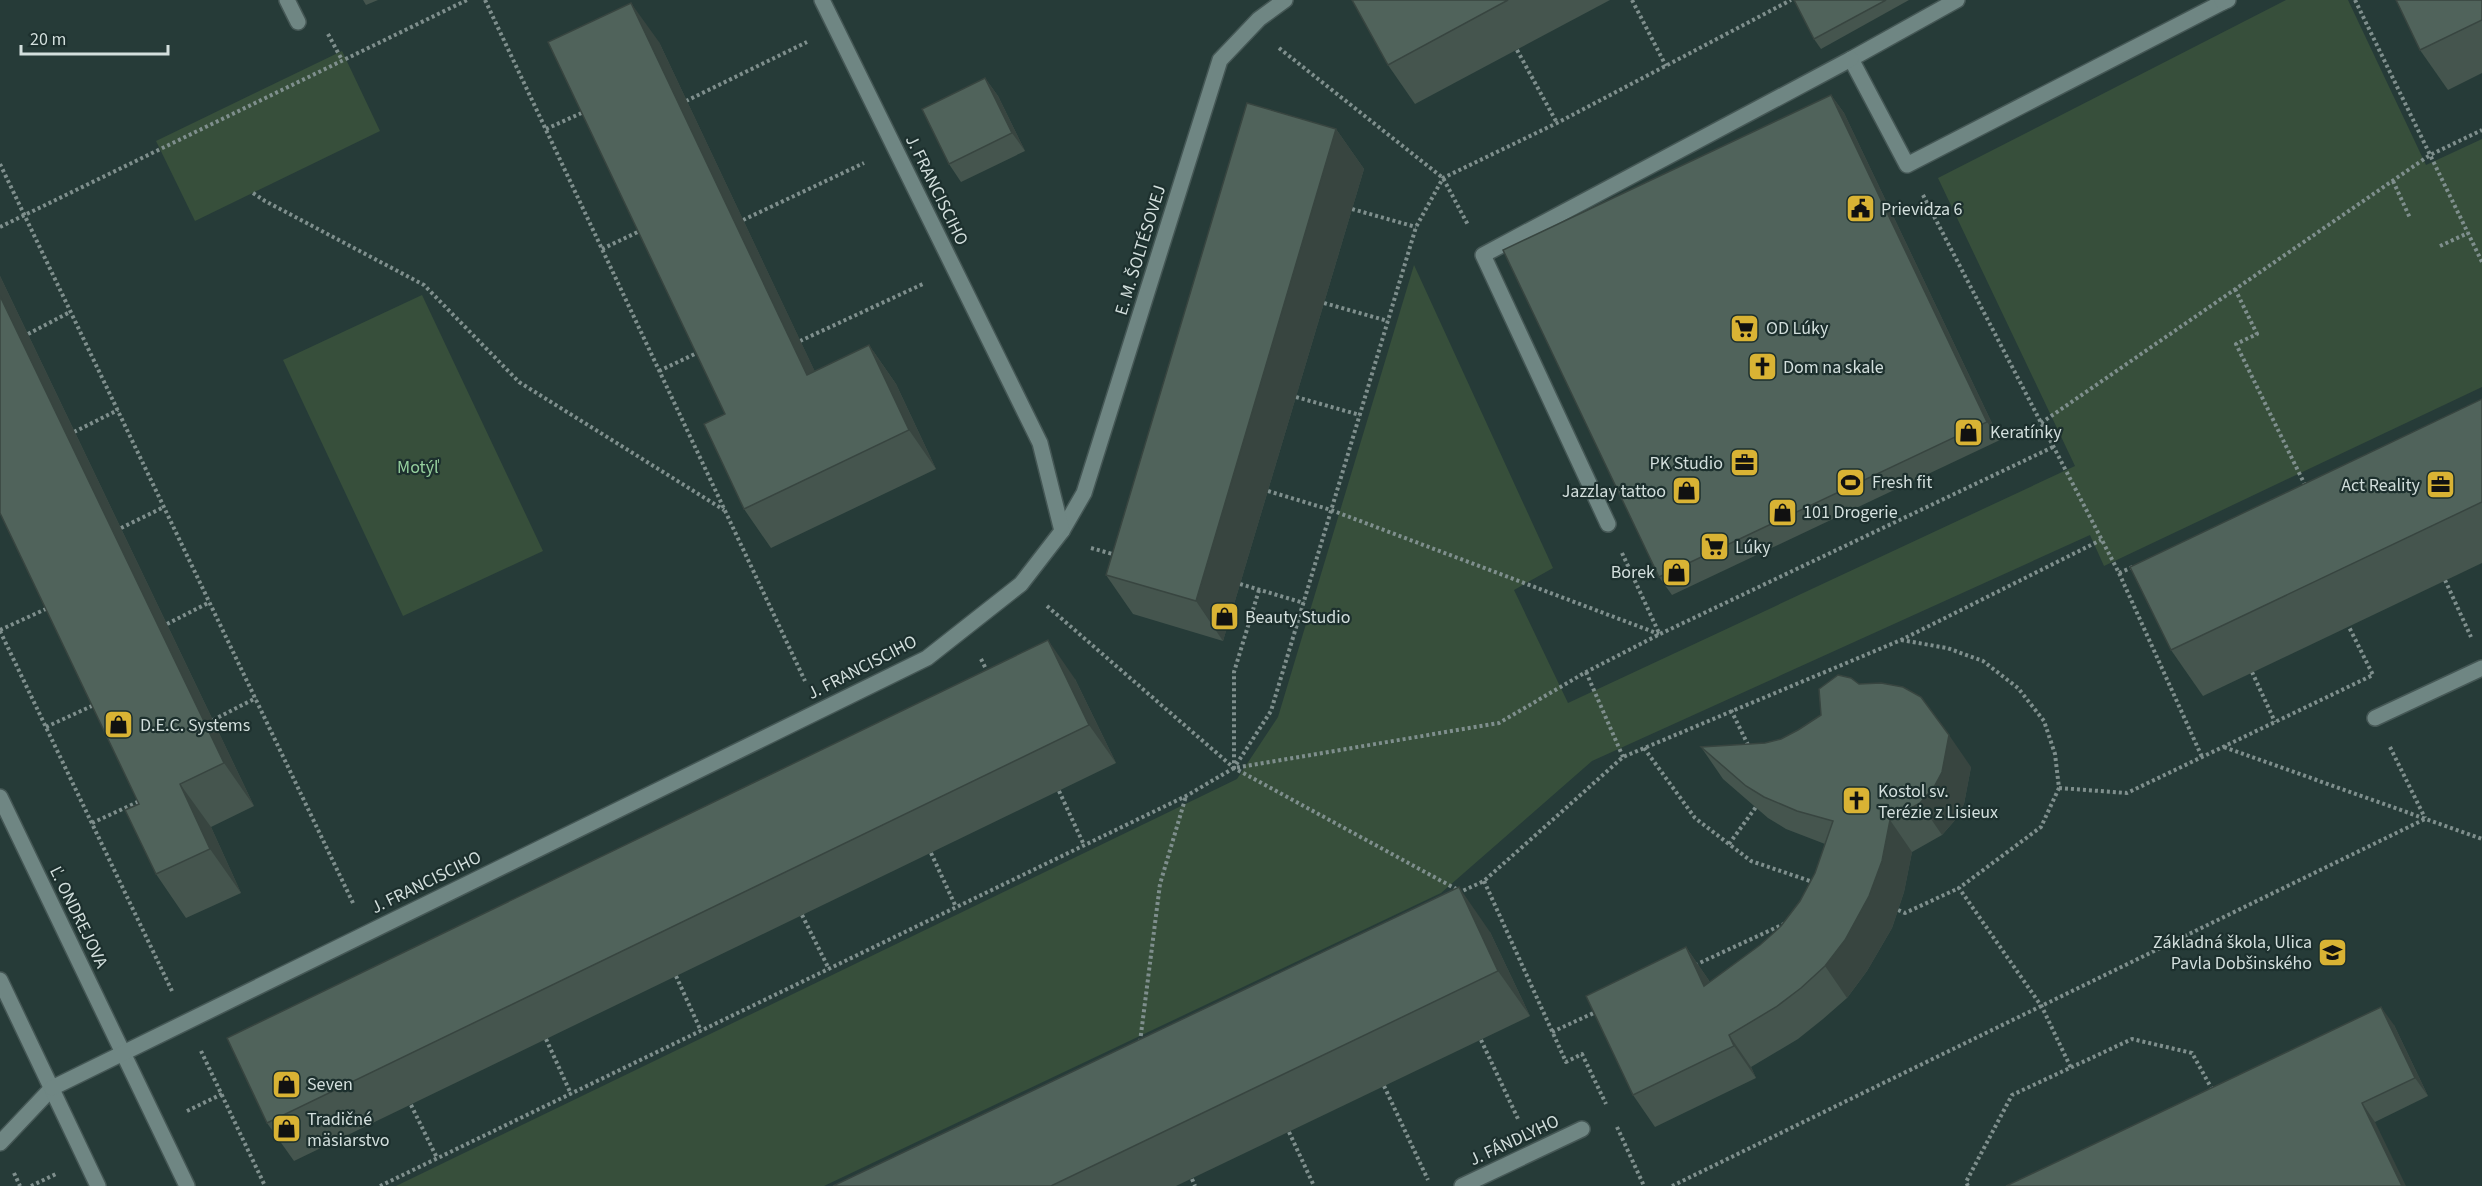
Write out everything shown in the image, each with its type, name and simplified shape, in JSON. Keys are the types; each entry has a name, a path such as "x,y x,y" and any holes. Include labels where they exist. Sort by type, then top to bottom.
{"street":[{"path":"287,0 298,22"},
{"name":"J. FRANCISCIHO","path":"123,1053 927,658 1021,584 1062,531 1040,443 822,0"},
{"name":"E. M. ŠOLTÉSOVEJ","path":"1062,531 1084,493 1220,60 1252,26 1285,0"},
{"path":"1608,524 1483,255 1957,0"},
{"path":"1851,59 1907,165 2224,1"},
{"path":"2375,718 2482,668"},
{"name":"Ľ. ONDREJOVA","path":"0,797 187,1186"},
{"path":"0,980 98,1186"},
{"path":"0,1143 52,1088 123,1053"},
{"name":"J. FÁNDLYHO","path":"1462,1186 1582,1129"}],"path":[{"path":"0,228 24,214 467,0"},
{"path":"485,0 819,711"},
{"path":"1632,0 1666,66"},
{"path":"1773,0 1777,7"},
{"path":"1234,768 1271,711 1416,227 1443,178 1557,123 1791,0"},
{"path":"2355,0 2482,262"},
{"path":"1252,26 1443,178 1483,255"},
{"path":"686,101 836,28"},
{"path":"1517,50 1557,123"},
{"path":"546,129 589,110"},
{"path":"2041,423 2430,154 2482,130"},
{"path":"743,220 895,149"},
{"path":"0,164 368,933"},
{"path":"1907,165 2119,573 2202,757"},
{"path":"2392,181 2410,218"},
{"path":"253,193 424,285 519,382 724,511"},
{"path":"1352,209 1416,227"},
{"path":"602,249 645,228"},
{"path":"2440,246 2468,233"},
{"path":"800,342 954,269"},
{"path":"2235,289 2257,334 2236,344 2305,485"},
{"path":"1324,303 1388,321"},
{"path":"28,334 70,312"},
{"path":"659,371 702,350"},
{"path":"1296,397 1360,415"},
{"path":"74,432 118,410"},
{"path":"380,1186 1186,796 1234,768 1499,723 1586,672 1660,634 2053,447"},
{"path":"2295,489 2314,480"},
{"path":"1268,491 1331,510 1660,634"},
{"path":"121,528 164,507"},
{"path":"1608,524 1660,634"},
{"path":"1451,897 1484,881 1623,757 1900,640 2101,540"},
{"path":"2119,573 2144,562"},
{"path":"2445,580 2459,612"},
{"path":"1021,584 1234,768 1461,892"},
{"path":"1240,584 1304,603"},
{"path":"1234,768 1234,672 1259,590"},
{"path":"166,624 210,603"},
{"path":"54,605 0,631 265,1186"},
{"path":"2059,788 2127,793 2373,675 2349,627"},
{"path":"1898,910 1905,913 1959,888 2041,827 2059,788 2055,754 2044,722 2018,688 1983,661 1947,648 1900,640"},
{"path":"1586,672 1623,757"},
{"path":"2252,672 2276,722"},
{"path":"213,720 256,698"},
{"path":"46,727 100,702"},
{"path":"1731,710 1750,748"},
{"path":"2224,747 2482,839"},
{"path":"1644,748 1695,818 1751,861 1823,885"},
{"path":"1059,790 1084,845"},
{"path":"1149,1041 1139,1046 1160,884 1186,796"},
{"path":"92,824 146,799"},
{"path":"1729,844 1756,807"},
{"path":"1672,1186 2425,819"},
{"path":"931,853 956,907"},
{"path":"1484,881 1566,1062 1582,1054 1606,1105"},
{"path":"1959,888 2042,1007 2071,1068"},
{"path":"802,915 829,969"},
{"path":"1689,968 1794,919"},
{"path":"676,976 701,1030"},
{"path":"1552,1032 1605,1008"},
{"path":"546,1039 571,1094"},
{"path":"1481,1040 1534,1152"},
{"path":"1968,1186 1966,1182 2012,1095 2132,1040 2192,1053 2217,1098"},
{"path":"1384,1086 1431,1186"},
{"path":"411,1105 437,1158"},
{"path":"1616,1125 1644,1186"},
{"path":"1288,1132 1314,1186"},
{"path":"1192,1179 1195,1186"}],"green space":[{"path":"2286,0 2348,0 2426,165 2482,139 2482,387 2104,566 2090,535 1592,761 1441,893 824,1186 396,1186 1237,779 1278,717 1414,265 1553,568 1514,590 1568,703 2075,466 1938,178"},
{"path":"342,51 380,131 195,221 156,141"},
{"name":"Motýľ","path":"422,295 543,551 403,616 283,360"}],"building":[{"path":"1352,0 1508,0 1388,65"},
{"path":"1794,0 1886,0 1814,39"},
{"path":"2396,0 2482,0 2482,20 2420,50"},
{"path":"631,3 807,375 869,345 909,430 744,509 704,424 725,414 548,42"},
{"path":"985,78 1012,133 949,164 922,109"},
{"name":"OD Lúky","path":"1831,95 1987,422 1659,577 1503,250"},
{"path":"1247,103 1336,129 1196,601 1106,575"},
{"path":"0,296 224,763 180,784 210,849 156,874 125,810 139,804 0,513"},
{"path":"2482,399 2482,502 2171,650 2130,567"},
{"path":"1048,640 1089,725 267,1123 227,1038"},
{"path":"1838,675 1851,678 1859,684 1881,683 1903,687 1921,697 1949,735 1942,772 1934,787 1920,803 1890,820 1882,861 1869,896 1845,940 1825,966 1776,1007 1729,1035 1734,1046 1633,1095 1586,996 1686,947 1704,986 1760,945 1781,926 1800,901 1815,873 1833,821 1797,811 1764,797 1746,786 1701,747 1765,743 1781,739 1821,715 1819,689"},
{"path":"1459,887 1498,971 1051,1186 833,1186"},
{"path":"2381,1007 2415,1078 2362,1103 2402,1186 2006,1186"}],"place":[{"name":"Prievidza 6","path":"1860,209"},
{"name":"OD Lúky","path":"1745,328"},
{"name":"Dom na skale","path":"1762,367"},
{"name":"Keratínky","path":"1969,432"},
{"name":"PK Studio","path":"1744,463"},
{"name":"Fresh fit","path":"1851,482"},
{"name":"Act Reality","path":"2441,485"},
{"name":"Jazzlay tattoo","path":"1687,491"},
{"name":"101 Drogerie","path":"1782,512"},
{"name":"Lúky","path":"1714,547"},
{"name":"Borek","path":"1676,572"},
{"name":"Beauty Studio","path":"1224,617"},
{"name":"D.E.C. Systems","path":"119,725"},
{"name":"Kostol sv. Terézie z Lisieux","path":"1857,801"},
{"name":"Základná škola, Ulica Pavla Dobšinského","path":"2333,952"},
{"name":"Seven","path":"286,1084"},
{"name":"Tradičné mäsiarstvo","path":"286,1129"}]}
